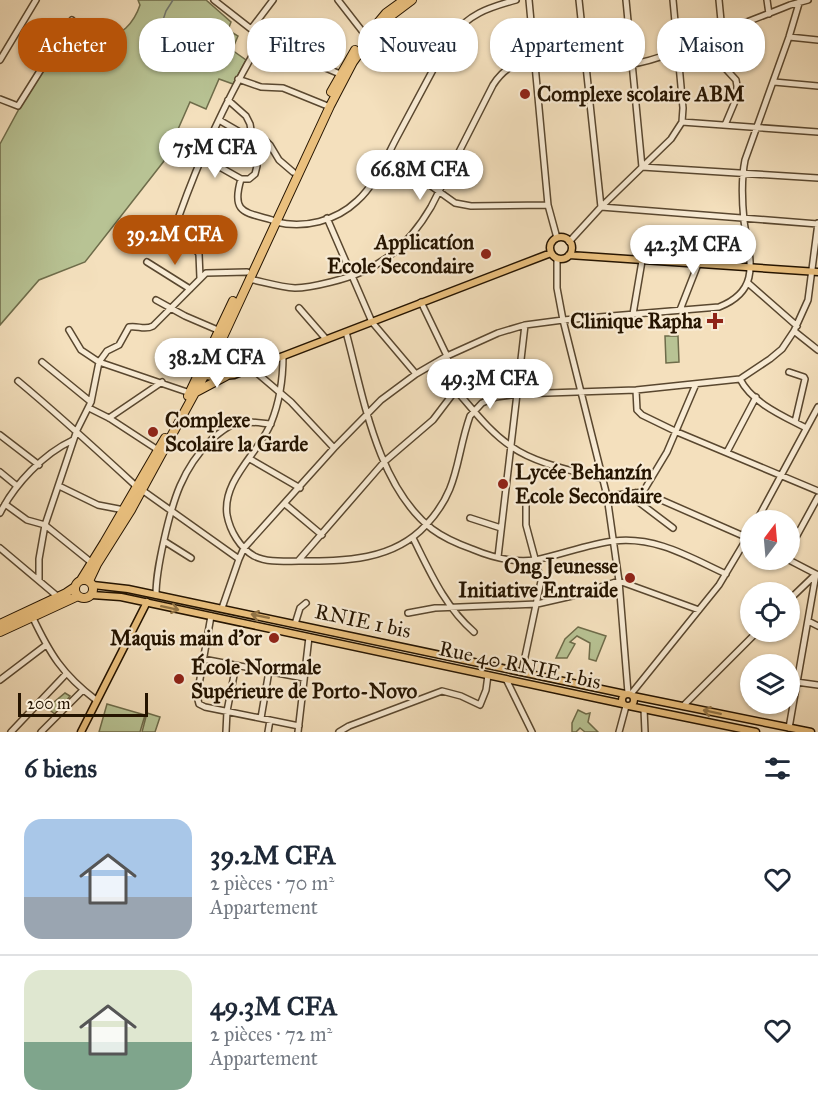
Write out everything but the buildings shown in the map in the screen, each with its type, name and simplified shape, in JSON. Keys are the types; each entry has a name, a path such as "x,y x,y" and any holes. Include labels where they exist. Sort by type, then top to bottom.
{"highway":[{"path":"382,18 404,0"},
{"path":"0,632 78,596 92,563 139,489 202,375 220,331 353,62 371,37 392,15 412,0"},
{"path":"274,221 293,172 340,74 358,48"},
{"path":"207,364 216,350 248,276"},
{"path":"0,624 84,583 114,539 158,450 193,392 229,374 220,363 216,350"},
{"path":"78,596 82,599 92,595 84,583"}],"main road":[{"path":"557,238 565,238 569,242 572,249 569,255 557,259 551,253 550,246 557,238"},
{"path":"202,375 229,374 251,368 551,253"},
{"path":"569,255 815,272"},
{"path":"207,364 229,374"},
{"name":"RNIE 1 bis","path":"84,583 128,589 222,608 629,694"},
{"name":"Rue 40 RNIE 1 bis","path":"92,595 122,597 147,602 754,732"},
{"path":"81,732 147,602"},
{"path":"629,694 634,702 626,705 622,697 629,694 811,732"}],"street":[{"path":"0,60 35,0"},
{"path":"214,0 247,26"},
{"path":"259,18 273,0"},
{"path":"338,0 358,26"},
{"path":"483,0 489,7"},
{"path":"241,179 237,198 240,207 248,213 294,225 317,223 342,212 359,199 371,185 450,38 462,23 489,7 516,0"},
{"path":"529,0 531,18"},
{"path":"579,0 581,18"},
{"path":"626,0 628,18"},
{"path":"673,0 674,18"},
{"path":"719,0 721,18"},
{"path":"767,0 769,14"},
{"path":"758,18 808,0"},
{"path":"222,608 244,548 368,413 389,393 416,374 447,356 490,336 525,325 719,307 741,295 748,283 751,268 744,218 742,173 755,128 789,37 798,2"},
{"path":"789,37 818,40"},
{"path":"200,278 198,251 177,222 202,157 247,63"},
{"path":"0,99 18,106 39,72"},
{"path":"335,72 340,74"},
{"path":"39,580 39,559 45,525 76,430 90,405 99,362 107,351 119,345 129,327 150,328 200,278 208,273 248,276 286,287 304,288 353,277 383,260 411,237 420,225 498,78 505,72"},
{"path":"535,72 548,205 557,238"},
{"path":"587,72 601,207"},
{"path":"633,72 642,167"},
{"path":"569,242 601,207 671,139 682,122 679,72"},
{"path":"725,125 736,99 736,80 730,72"},
{"path":"238,79 261,87 283,88 325,105"},
{"path":"774,82 818,86"},
{"path":"202,157 241,179 252,177 257,170 252,136 246,116 228,100"},
{"path":"219,120 236,130 264,139 279,160 293,172"},
{"path":"682,122 818,132"},
{"path":"390,151 413,172 455,203 462,205 548,205"},
{"path":"642,167 818,178"},
{"path":"283,356 283,372 271,424 233,483 227,502 227,515 232,532 244,548 254,556 265,560 341,562 367,558 390,550 413,538 427,524 453,485 468,424 474,410 489,399 518,394 636,390 740,379 782,349 808,300 815,272 818,223 601,207"},
{"path":"327,218 372,322 416,374"},
{"path":"557,259 556,288 607,496 619,581 629,694"},
{"path":"633,314 642,261"},
{"path":"147,262 190,289"},
{"path":"199,263 208,273"},
{"path":"680,310 698,264"},
{"path":"748,283 818,350"},
{"path":"156,300 220,331"},
{"path":"421,302 447,356 454,388 493,432 511,447 533,458 603,479"},
{"path":"299,308 326,339"},
{"path":"498,557 525,325"},
{"path":"69,330 81,350 99,362 193,392"},
{"path":"346,332 384,462 401,496 427,524 444,537 460,545 498,557 534,560 614,541 636,540 662,545 726,574"},
{"path":"42,362 90,405 158,450"},
{"path":"251,368 297,409 334,448"},
{"path":"789,372 805,379 795,422"},
{"path":"740,379 756,397 806,428"},
{"path":"18,381 76,430 139,489 239,559"},
{"path":"109,418 162,382"},
{"path":"644,492 677,432 696,384"},
{"path":"298,561 384,462 433,420 448,402 454,388"},
{"path":"636,390 639,413 677,432 818,491"},
{"path":"727,452 756,397"},
{"path":"762,510 818,407"},
{"path":"156,595 157,574 170,511 184,476 204,447 232,424 245,421 271,424"},
{"path":"0,435 39,465"},
{"path":"0,513 17,486 59,448 73,440"},
{"path":"250,459 300,488"},
{"path":"0,472 17,486"},
{"path":"59,486 98,504 124,510"},
{"path":"607,496 644,492 740,533"},
{"path":"635,493 640,503 673,528"},
{"path":"800,530 818,497"},
{"path":"5,504 27,520 45,525 92,563"},
{"path":"285,504 322,535"},
{"path":"522,671 541,581 526,525 526,505"},
{"path":"470,518 501,528"},
{"path":"413,538 451,608 460,620 474,632"},
{"path":"164,541 191,558"},
{"path":"0,548 57,596"},
{"path":"629,694 699,610 740,551"},
{"path":"800,565 817,573"},
{"path":"800,589 817,573"},
{"path":"800,665 817,573"},
{"path":"408,613 427,608 537,604 619,581 699,610"},
{"path":"296,624 300,608 306,603"},
{"path":"32,616 46,645 66,674 96,700"},
{"path":"211,616 197,696 199,704 270,720 298,729 309,637"},
{"path":"808,621 818,626"},
{"path":"683,706 747,642"},
{"path":"0,680 46,645"},
{"path":"204,659 304,678"},
{"path":"226,732 227,711 236,665"},
{"path":"261,718 269,671"},
{"path":"11,732 66,674"},
{"path":"339,732 349,726 442,691 461,696 480,705 486,690 488,675"},
{"path":"506,679 532,732"},
{"path":"800,682 818,685"},
{"path":"41,732 83,690"},
{"path":"619,732 626,705"},
{"path":"644,709 645,732"},
{"path":"789,728 791,714"},
{"path":"268,732 270,720"}],"green space":[{"path":"138,0 206,0 226,18 139,18 139,72 235,72 235,52 246,60 233,84 219,79 206,109 190,102 164,161 85,262 39,280 0,325 0,144 43,72 127,72 127,27 140,5"},
{"path":"665,336 678,336 679,362 666,363"},
{"path":"578,627 606,636 596,661 589,659 590,643 577,636 570,642 575,644 567,658 556,658 565,639"},
{"path":"65,693 70,696 56,715 51,711 53,703"},
{"path":"107,704 145,715 140,732 99,732"},
{"path":"578,710 586,714 590,713 588,722 598,732 585,732 580,728 572,732 572,723"},
{"path":"147,713 160,717 155,732 142,732"}],"waterway":[{"path":"164,18 173,0"}],"place":[{"name":"Complexe scolaire ABM","path":"525,94"},
{"name":"Applicatíon Ecole Secondaire","path":"486,254"},
{"name":"Clinique Rapha","path":"715,321"},
{"name":"Complexe Scolaire la Garde","path":"153,432"},
{"name":"Lycée Behanzín Ecole Secondaire","path":"503,484"},
{"name":"Ong Jeunesse Initiative Entraide","path":"630,578"},
{"name":"Maquis main d'or","path":"274,638"},
{"name":"École Normale Supérieure de Porto-Novo","path":"179,679"}]}
